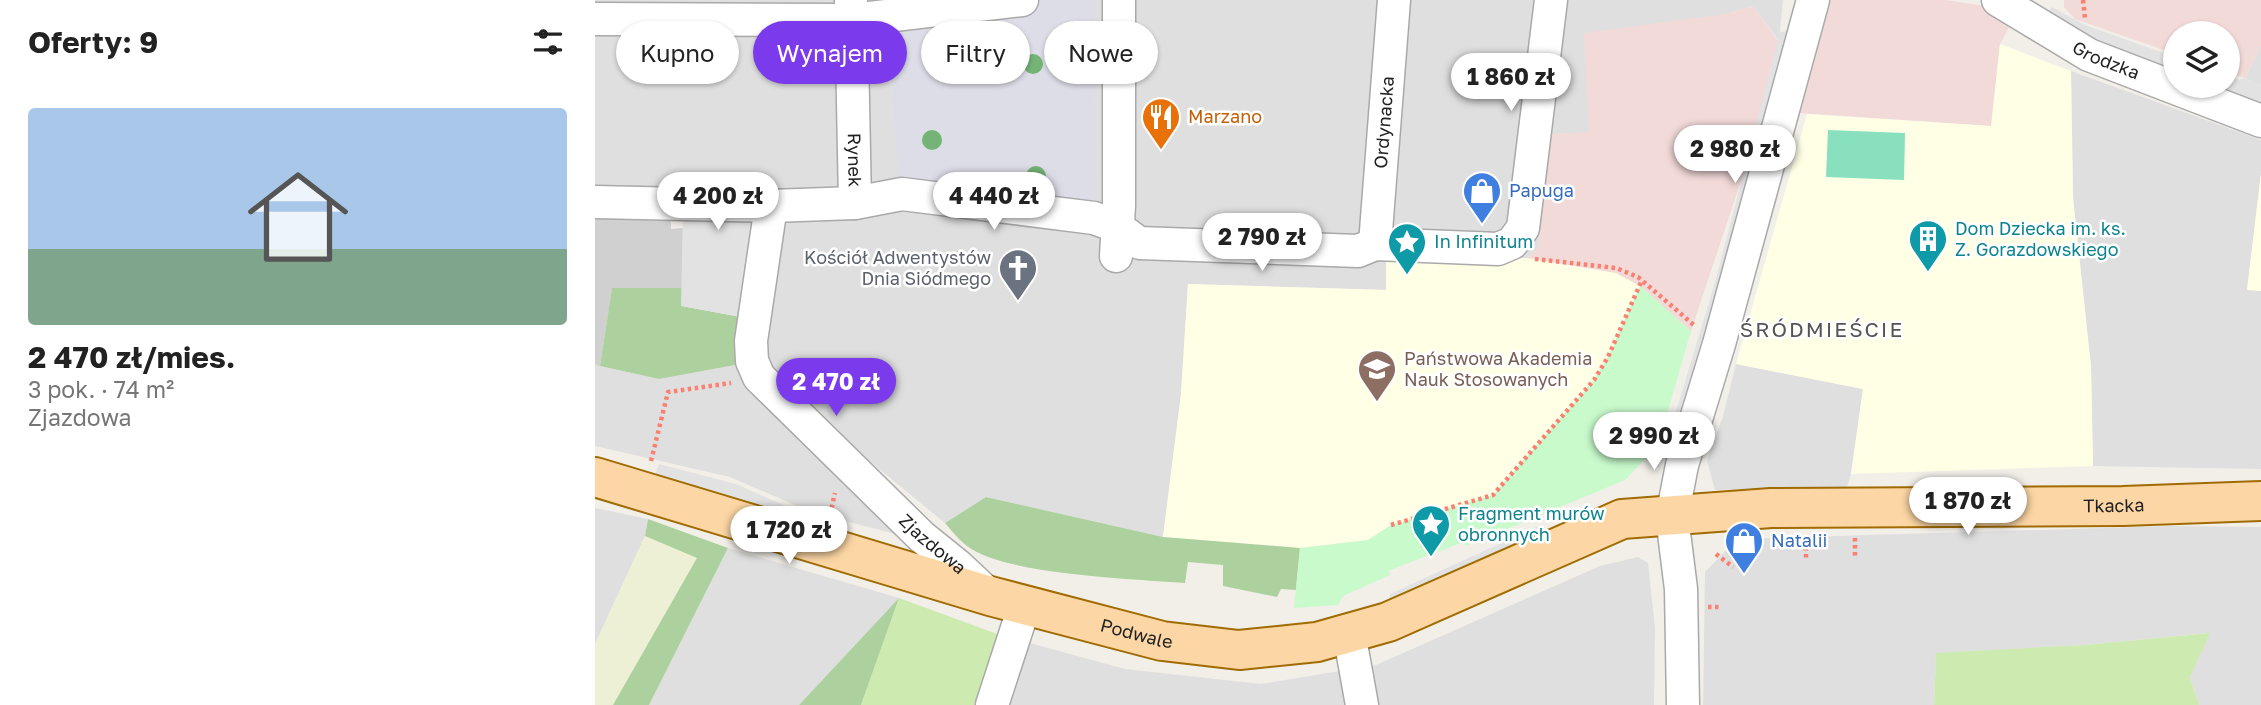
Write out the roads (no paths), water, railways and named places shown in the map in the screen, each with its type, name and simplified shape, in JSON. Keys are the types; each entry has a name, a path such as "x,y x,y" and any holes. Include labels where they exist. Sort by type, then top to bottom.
{"main road":[{"name":"Podwale","path":"595,477 1007,600 1162,641 1239,650 1317,642 1349,633 1410,613 1622,519 1672,517"},
{"name":"Tkacka","path":"1672,517 1771,508 2123,506 2261,501"}],"street":[{"path":"606,13 852,10 1022,0"},
{"path":"1118,0 1119,241"},
{"name":"Ordynacka","path":"1375,244 1394,0"},
{"name":"Rynek","path":"852,10 855,203 897,211 1094,218 1119,241 1358,251 1375,244 1498,249 1512,243 1523,228 1550,0"},
{"path":"1683,705 1681,589 1672,517 1682,465 1719,344 1813,0"},
{"name":"Grodzka","path":"1998,0 2089,55 2261,121"},
{"path":"595,202 771,206 855,203"},
{"name":"Zjazdowa","path":"771,206 751,341 752,361 759,377 922,537 1007,600"},
{"path":"992,705 1007,600"},
{"path":"1349,633 1362,705"}],"place":[{"name":"Marzano","path":"1161,151"},
{"name":"Papuga","path":"1482,225"},
{"name":"Dom Dziecka im. ks. Z. Gorazdowskiego","path":"1928,273"},
{"name":"In Infinitum","path":"1407,276"},
{"name":"Kościół Adwentystów Dnia Siódmego","path":"1018,302"},
{"name":"Państwowa Akademia Nauk Stosowanych","path":"1377,403"},
{"name":"Fragment murów obronnych","path":"1431,558"},
{"name":"Natalii","path":"1744,575"}],"district":[{"name":"ŚRÓDMIEŚCIE","path":"1822,330"}]}
